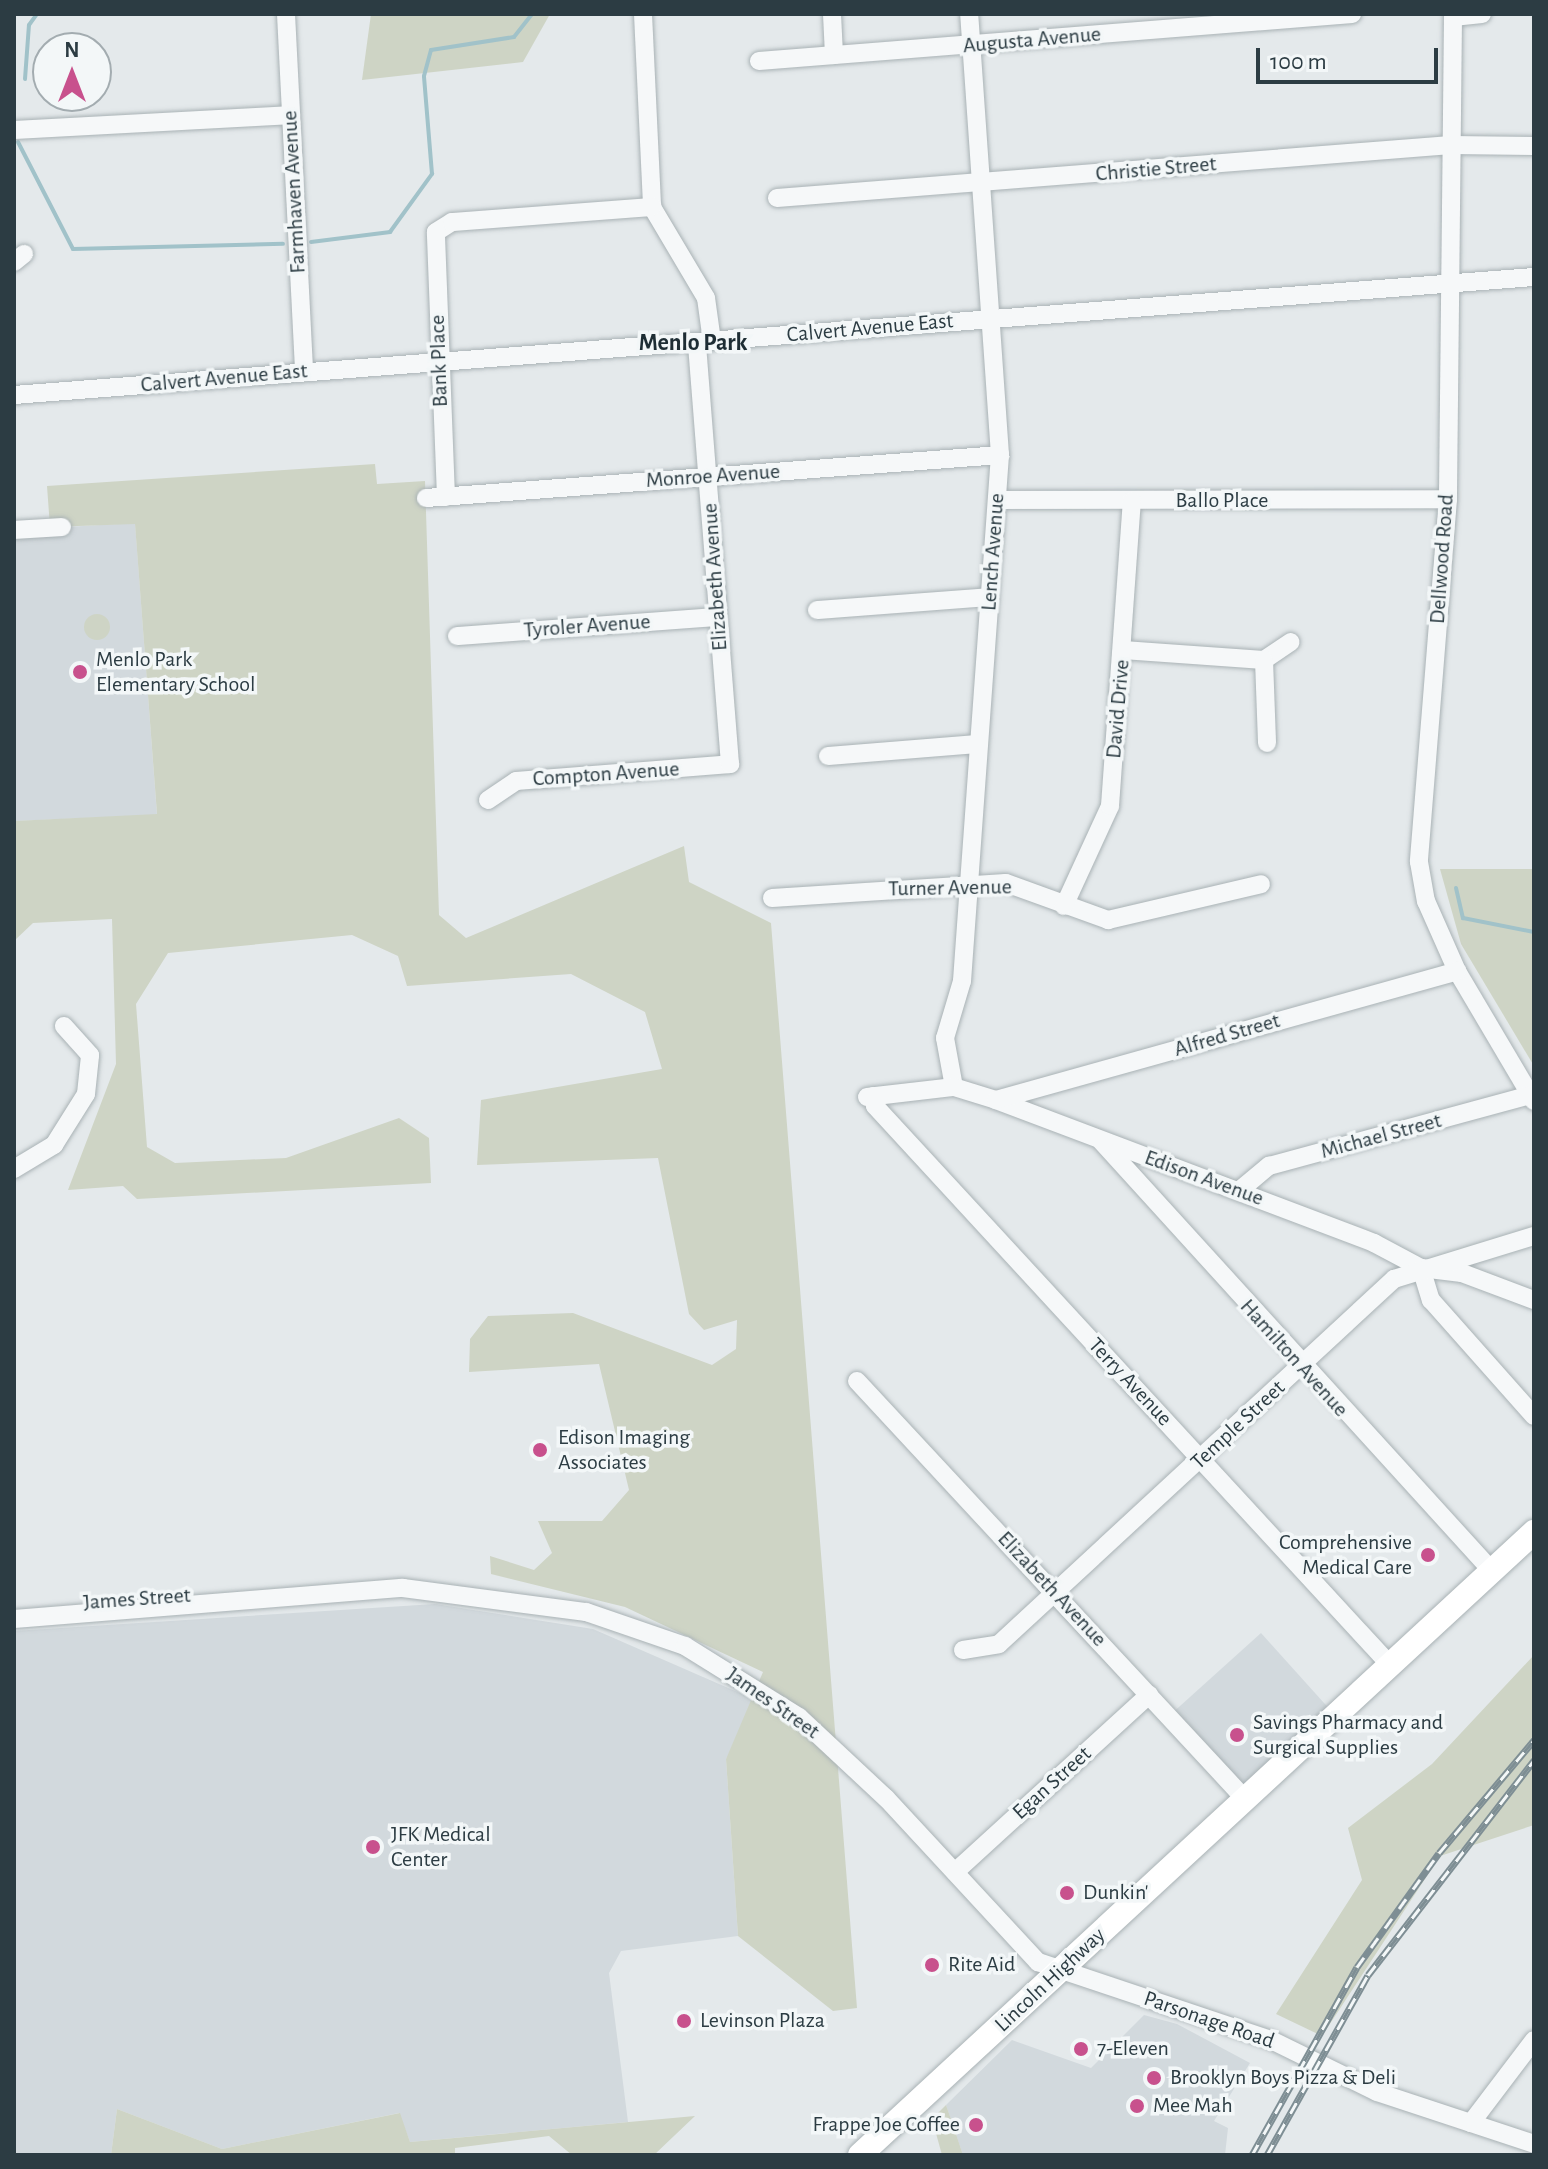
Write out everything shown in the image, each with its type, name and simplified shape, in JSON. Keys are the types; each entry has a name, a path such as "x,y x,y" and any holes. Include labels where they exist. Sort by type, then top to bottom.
{"main road":[{"name":"Lincoln Highway","path":"860,2155 1534,1532"}],"street":[{"name":"Farmhaven Avenue","path":"286,14 304,371"},
{"name":"Elizabeth Avenue","path":"643,14 652,207 706,298 707,476 730,764"},
{"path":"832,14 834,55"},
{"name":"Lench Avenue","path":"954,1087 945,1038 962,981 1000,455 978,184 969,14"},
{"name":"Augusta Avenue","path":"759,61 1352,14"},
{"name":"Dellwood Road","path":"1482,14 1452,16 1453,284 1448,499 1419,862 1426,901 1457,971 1532,1098"},
{"path":"14,130 289,115"},
{"name":"Christie Street","path":"777,198 1451,145 1534,146"},
{"name":"Bank Place","path":"446,497 438,361 440,227 652,207"},
{"name":"Calvert Avenue East","path":"14,395 1534,277"},
{"name":"Monroe Avenue","path":"426,498 1000,455"},
{"name":"Ballo Place","path":"997,500 1448,499"},
{"name":"David Drive","path":"1064,906 1110,806 1132,501"},
{"path":"14,530 62,527"},
{"path":"817,610 990,597"},
{"name":"Tyroler Avenue","path":"457,636 717,617"},
{"path":"1123,650 1264,660 1291,642"},
{"path":"1264,660 1267,743"},
{"path":"828,756 978,744"},
{"name":"Compton Avenue","path":"488,800 516,781 730,764"},
{"name":"Turner Avenue","path":"772,898 968,883 1023,886 1064,906 1128,919 1261,884"},
{"name":"Alfred Street","path":"996,1100 1457,971"},
{"path":"14,1169 54,1145 86,1094 90,1055 64,1026"},
{"name":"Edison Avenue","path":"870,1096 954,1087 1240,1190 1421,1268 1462,1273 1534,1300"},
{"name":"Terry Avenue","path":"870,1096 875,1106 1391,1666"},
{"name":"Michael Street","path":"1240,1190 1269,1166 1532,1098"},
{"name":"Hamilton Avenue","path":"1101,1140 1300,1367 1492,1571"},
{"name":"Temple Street","path":"963,1650 999,1644 1394,1279 1421,1268 1534,1236"},
{"path":"1421,1268 1431,1300 1534,1416"},
{"name":"Elizabeth Avenue","path":"857,1381 1245,1799"},
{"name":"James Street","path":"14,1608 369,1582 586,1612 685,1646 799,1717 955,1872 1038,1962 1060,1971"},
{"name":"James Street","path":"14,1619 403,1588"},
{"name":"Egan Street","path":"955,1872 1149,1695"},
{"name":"Parsonage Road","path":"1060,1971 1271,2040 1377,2092 1534,2144"},
{"path":"1471,2123 1534,2040"}],"shaded area":[{"name":"Menlo Park Elementary School","path":"135,523 157,815 14,821 14,530"},
{"name":"JFK Medical Center","path":"435,1604 593,1629 758,1701 726,1759 738,1936 621,1951 609,1973 628,2122 410,2142 399,2113 222,2149 117,2109 111,2155 14,2155 14,1631"},
{"path":"1261,1633 1337,1717 1246,1799 1170,1715"},
{"path":"1144,2015 1177,2024 1250,2063 1214,2121 1228,2128 1225,2155 963,2155 946,2105 1012,2040 1091,2068"}],"green space":[{"path":"371,14 550,14 523,62 362,80"},
{"path":"375,464 377,484 425,481 439,915 466,938 684,846 689,882 771,923 857,2008 833,2011 738,1936 726,1759 763,1672 625,1607 491,1574 490,1556 534,1570 552,1553 538,1521 602,1521 629,1490 599,1364 469,1372 470,1339 488,1316 573,1313 712,1365 736,1349 737,1320 704,1330 689,1314 658,1158 477,1165 481,1100 662,1069 645,1012 571,974 407,986 398,956 352,935 168,953 136,1004 147,1147 175,1163 286,1158 399,1118 429,1138 431,1183 137,1199 123,1186 68,1190 116,1064 112,919 33,923 14,941 14,821 157,814 135,524 50,527 47,486"},
{"path":"97,614 106,618 110,627 106,636 97,640 88,636 84,627 88,618"},
{"path":"1440,869 1534,869 1534,1066 1461,944"},
{"path":"1534,1655 1534,1825 1440,1856 1322,2036 1276,2014 1362,1880 1348,1828 1432,1764"},
{"path":"946,2105 963,2155 942,2155 932,2119"},
{"path":"117,2109 222,2149 400,2113 410,2142 695,2116 654,2155 572,2155 549,2136 455,2148 455,2155 111,2155"}],"waterway":[{"path":"25,79 29,25 37,14"},
{"path":"311,242 390,232 432,174 424,76 431,50 514,37 532,14"},
{"path":"18,142 73,249 283,244"},
{"path":"1456,888 1463,918 1534,932"}],"railway":[{"path":"1252,2155 1357,1967 1439,1853 1534,1740"},
{"path":"1267,2155 1368,1975 1534,1760"}],"place":[{"name":"Menlo Park Elementary School","path":"80,672"},
{"name":"Edison Imaging Associates","path":"540,1450"},
{"name":"Comprehensive Medical Care","path":"1428,1555"},
{"name":"Savings Pharmacy and Surgical Supplies","path":"1237,1735"},
{"name":"JFK Medical Center","path":"373,1847"},
{"name":"Dunkin'","path":"1067,1893"},
{"name":"Rite Aid","path":"932,1965"},
{"name":"Levinson Plaza","path":"684,2021"},
{"name":"7-Eleven","path":"1081,2049"},
{"name":"Brooklyn Boys Pizza & Deli","path":"1154,2078"},
{"name":"Mee Mah","path":"1137,2106"},
{"name":"Frappe Joe Coffee","path":"976,2125"}],"district":[{"name":"Menlo Park","path":"693,344"}]}
